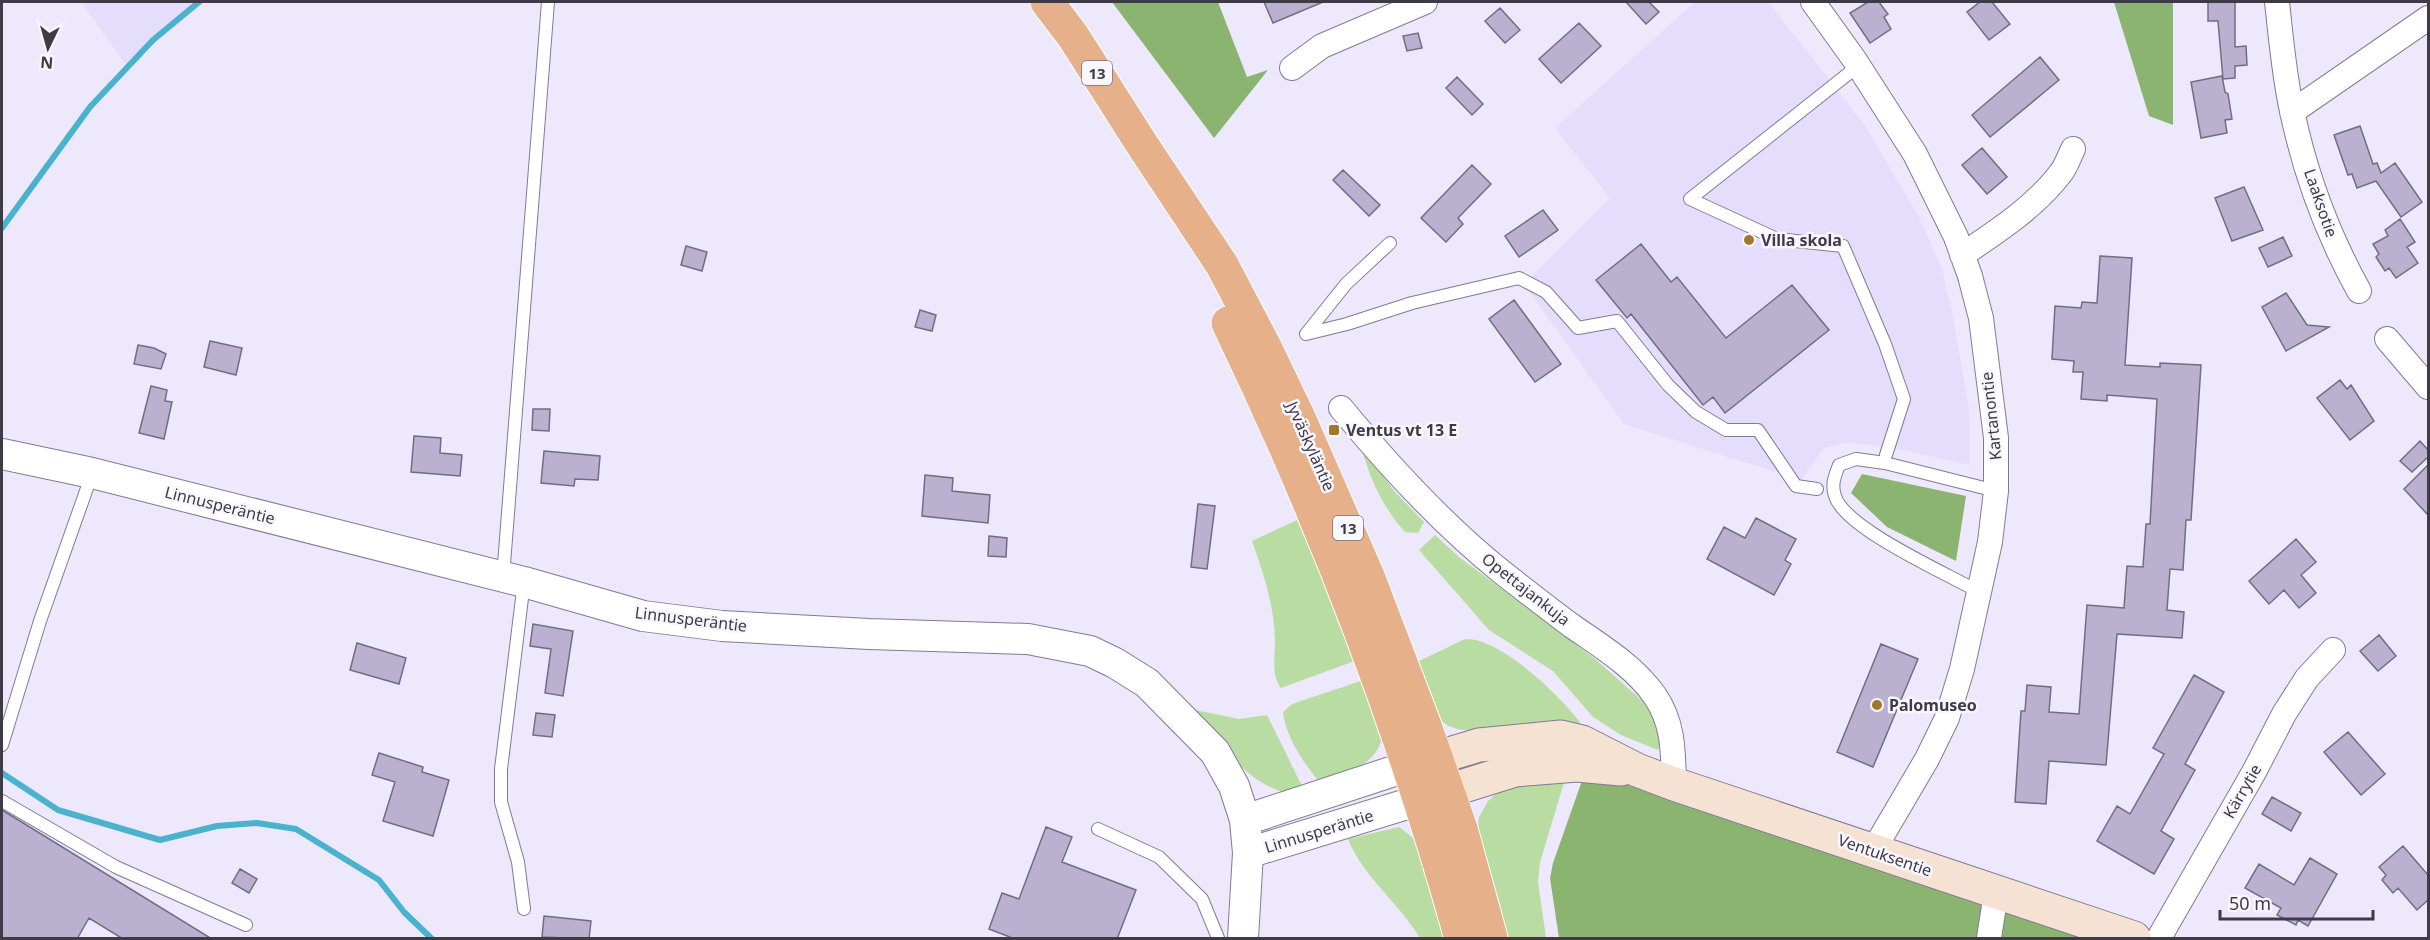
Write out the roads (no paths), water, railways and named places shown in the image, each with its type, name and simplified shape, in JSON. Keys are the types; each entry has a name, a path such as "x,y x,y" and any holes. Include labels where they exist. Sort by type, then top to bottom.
{"highway":[{"name":"Jyväskyläntie","path":"1047,2 1073,36 1222,265 1264,345 1368,576 1434,795 1461,939"},
{"name":"Jyväskyläntie","path":"1434,795 1461,829 1491,939"}],"main road":[{"name":"Ventuksentie","path":"1423,762 1479,745 1518,740 1561,737 1582,742 1637,770 2134,939"},
{"name":"Ventuksentie","path":"1434,795 1515,770 1554,765 1637,770"}],"street":[{"path":"1292,68 1322,46 1425,2"},
{"name":"Kartanontie","path":"1813,2 1915,154 1956,237 1981,318 1996,438 1996,491 1990,542 1962,669 1947,718 1927,759 1874,851"},
{"name":"Laaksotie","path":"2277,2 2292,112 2330,233 2359,291"},
{"path":"2292,112 2428,18"},
{"path":"1962,255 2010,220 2048,188 2062,172 2073,149"},
{"path":"2386,339 2428,387"},
{"name":"Opettajankuja","path":"1341,408 1376,450 1464,541 1634,672 1667,716 1672,738 1674,783"},
{"name":"Linnusperäntie","path":"2,454 92,472 514,580 643,616 711,624 869,634 1028,639 1090,651 1147,683 1215,752 1234,786 1245,820 1248,853 1434,795"},
{"name":"Kärrytie","path":"2159,939 2254,772 2284,714 2307,678 2333,650"},
{"name":"Linnusperäntie","path":"1245,820 1423,762"},
{"path":"1234,938 1248,853"},
{"path":"1989,939 1996,893"}],"lane":[{"path":"524,909 518,862 501,802 501,769 548,2"},
{"path":"1858,66 1690,198 1777,238 1843,246 1885,344 1904,399 1886,455"},
{"path":"1390,243 1346,284 1306,334 1412,303 1519,278 1546,292 1578,328 1617,321 1668,385 1695,412 1726,430 1758,430 1796,486 1816,489"},
{"path":"1979,592 1888,544 1850,515 1835,498 1833,481 1839,465 1856,459 1885,463 1996,491"},
{"path":"2,745 40,621 92,472"},
{"path":"2,801 116,867 246,925"},
{"path":"1098,829 1159,857 1202,900 1234,938"}],"waterway":[{"path":"2,228 90,107 153,40 199,2"},
{"path":"2,773 58,810 160,840 217,826 257,823 296,829 379,880 404,912 431,938"}],"place":[{"name":"Villa skola","path":"1749,240"},
{"name":"Ventus vt 13 E","path":"1334,430"},
{"name":"Palomuseo","path":"1877,705"}]}
